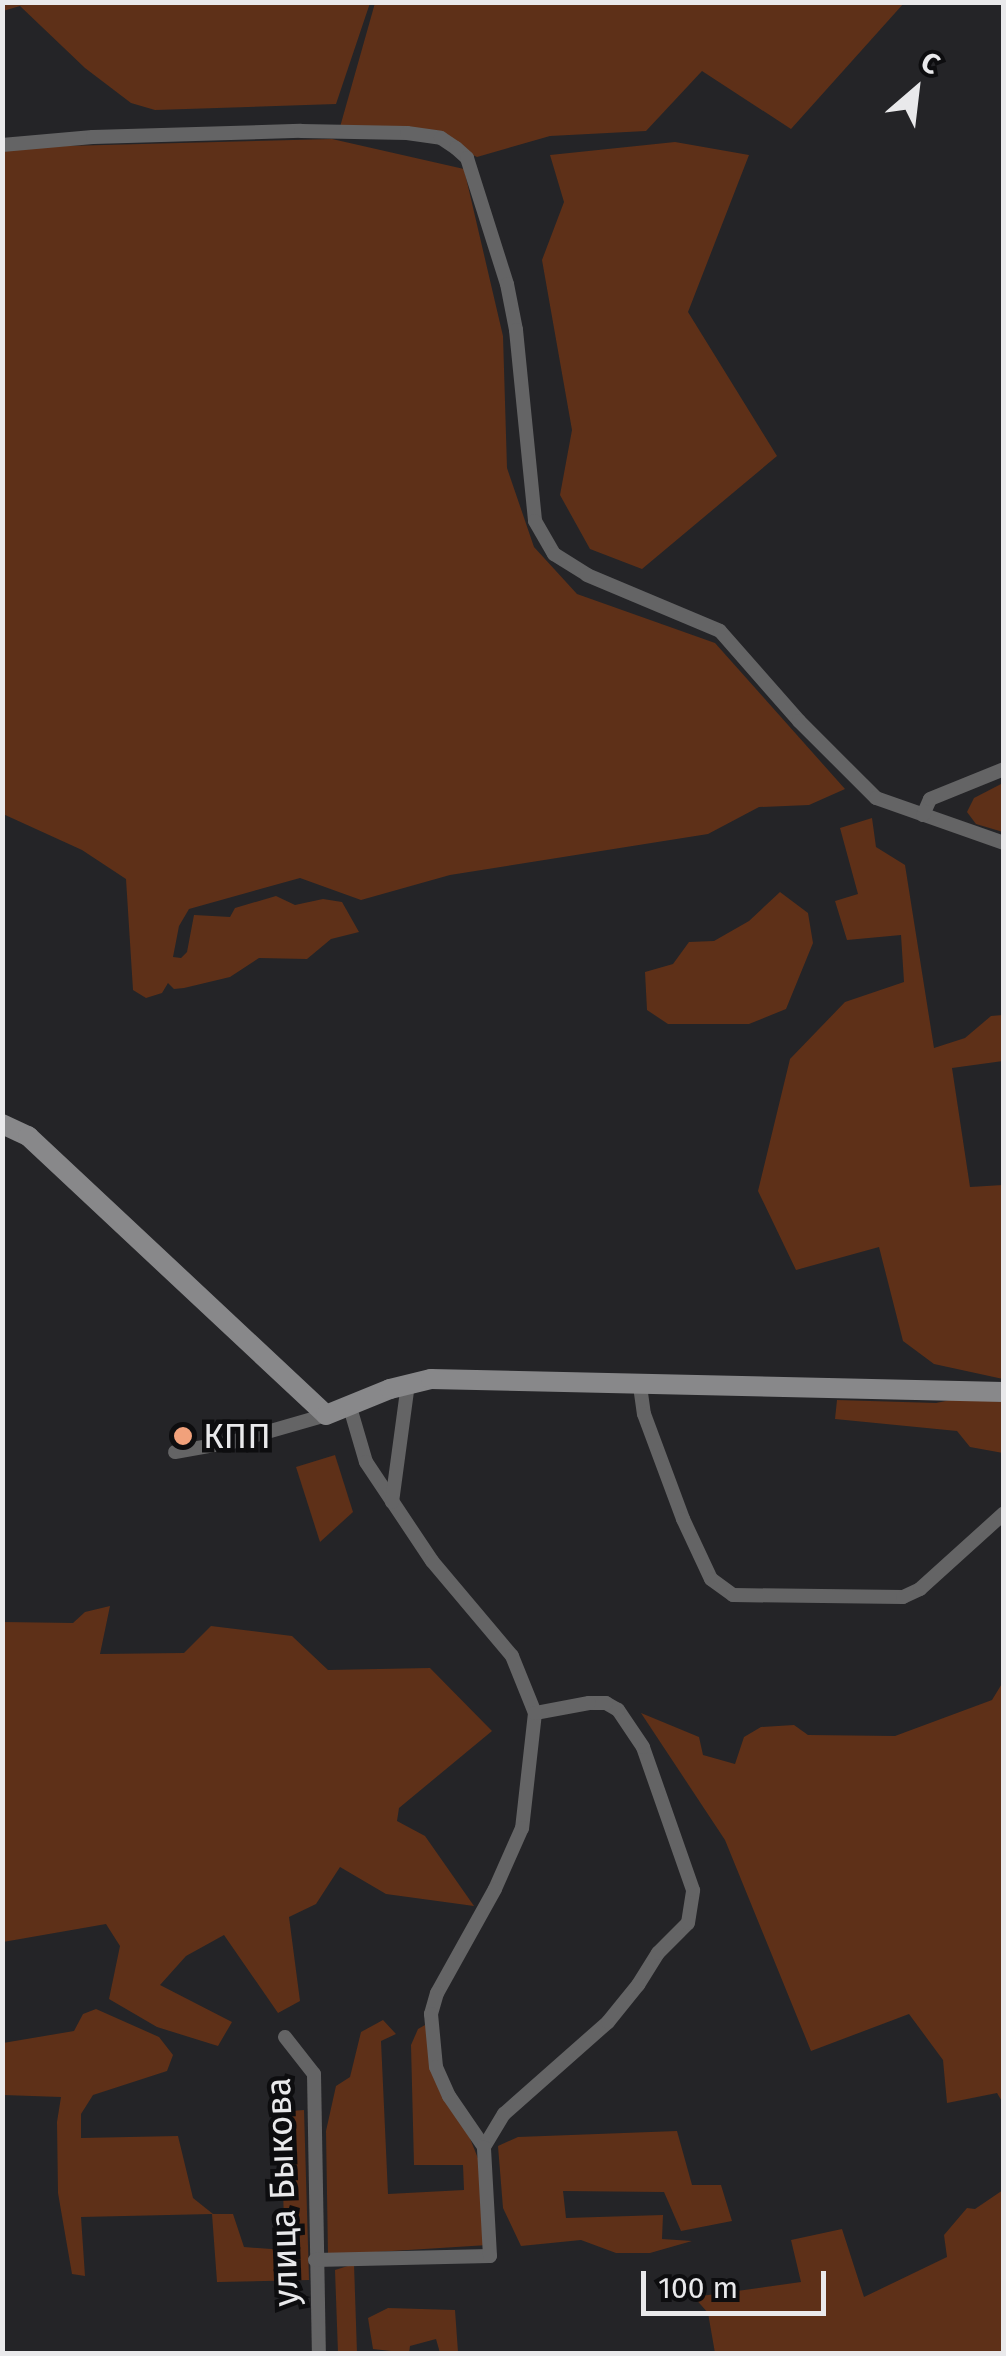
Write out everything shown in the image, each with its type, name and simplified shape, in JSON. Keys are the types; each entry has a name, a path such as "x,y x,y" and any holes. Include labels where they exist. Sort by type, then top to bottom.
{"street":[{"path":"2,145 93,137 301,132 407,134 440,138 456,148 467,158 507,284 516,330 535,521 554,554 587,575 720,631 876,798 1004,843"},
{"path":"923,815 930,799 1004,769"},
{"path":"5,1124 28,1136 326,1414"},
{"path":"175,1452 232,1442 326,1414 408,1383 431,1379 1004,1392"},
{"path":"392,1502 408,1383"},
{"path":"640,1386 648,1428 682,1519 711,1578 733,1595 903,1598 920,1590 1004,1514"},
{"path":"315,2260 490,2256 484,2147 449,2096 436,2067 431,2014 522,1828 536,1713 512,1656 432,1561 366,1462 349,1404"},
{"path":"484,2147 504,2114 608,2022 638,1986 658,1953 688,1923 693,1890 643,1747 618,1710 606,1703 590,1703 536,1713"},
{"name":"улица Быкова","path":"285,2037 314,2074 319,2354"}],"shaded area":[{"path":"2,3 370,3 336,104 155,110 131,103 85,68 20,6 3,11"},
{"path":"375,3 904,3 791,129 702,71 646,131 550,136 477,157 434,136 340,127"},
{"path":"332,139 464,169 503,336 507,468 534,547 577,594 715,643 845,789 809,805 759,807 708,834 450,875 361,900 300,878 189,909 179,926 173,957 181,958 187,952 194,915 230,917 235,908 276,896 295,905 323,899 342,902 359,932 331,939 307,959 259,958 230,977 174,989 168,983 162,993 146,998 133,990 126,879 82,850 3,814 2,152 28,147"},
{"path":"675,142 749,155 688,312 777,456 642,569 590,549 560,495 572,430 542,260 564,202 550,155"},
{"path":"1003,783 1003,832 976,824 967,812 974,798"},
{"path":"872,818 876,847 905,865 934,1048 965,1038 991,1016 1003,1015 1003,1061 952,1068 970,1187 1003,1185 1003,1379 934,1364 903,1341 879,1247 796,1270 758,1191 790,1059 845,1002 904,982 901,935 847,940 835,901 858,894 840,828"},
{"path":"780,892 808,913 813,943 786,1009 749,1024 668,1024 647,1010 645,972 673,964 689,942 714,941 749,921"},
{"path":"960,1398 1003,1402 1003,1453 970,1447 957,1431 835,1419 837,1400 936,1403"},
{"path":"335,1455 353,1512 320,1542 296,1467"},
{"path":"110,1606 100,1654 184,1653 211,1626 292,1636 328,1670 430,1668 492,1731 399,1808 397,1821 425,1836 474,1906 386,1894 340,1867 316,1904 289,1917 300,2001 278,2013 224,1935 186,1956 160,1985 232,2022 218,2046 157,2027 109,1999 120,1946 106,1924 3,1942 3,1622 73,1623 85,1612"},
{"path":"1003,1682 1003,2103 997,2093 947,2103 943,2060 909,2014 811,2051 725,1840 641,1713 699,1737 703,1755 735,1764 744,1737 761,1727 794,1725 808,1735 895,1736 992,1700"},
{"path":"96,2009 159,2037 173,2055 167,2071 93,2095 81,2114 81,2138 178,2136 193,2198 213,2214 233,2214 244,2247 285,2250 281,2133 291,2111 304,2110 309,2280 217,2282 212,2214 81,2217 85,2276 72,2274 58,2193 57,2122 61,2097 3,2095 3,2043 74,2031 83,2014"},
{"path":"383,2020 396,2034 381,2041 388,2194 464,2190 463,2165 414,2165 411,2045 418,2029 425,2025 481,2166 488,2245 328,2255 326,2131 336,2086 350,2077 361,2032"},
{"path":"677,2131 692,2185 721,2185 732,2221 681,2231 664,2192 563,2191 566,2218 663,2215 662,2239 692,2241 650,2253 616,2253 581,2240 521,2246 503,2208 498,2146 518,2137"},
{"path":"1003,2190 1003,2353 715,2353 708,2313 694,2297 801,2282 791,2240 842,2229 864,2297 947,2257 944,2235 967,2208 975,2209"},
{"path":"354,2264 357,2353 338,2353 335,2270"},
{"path":"388,2308 455,2310 458,2352 440,2353 436,2339 410,2346 409,2353 373,2349 368,2318"}],"place":[{"name":"КПП","path":"183,1436"}]}
